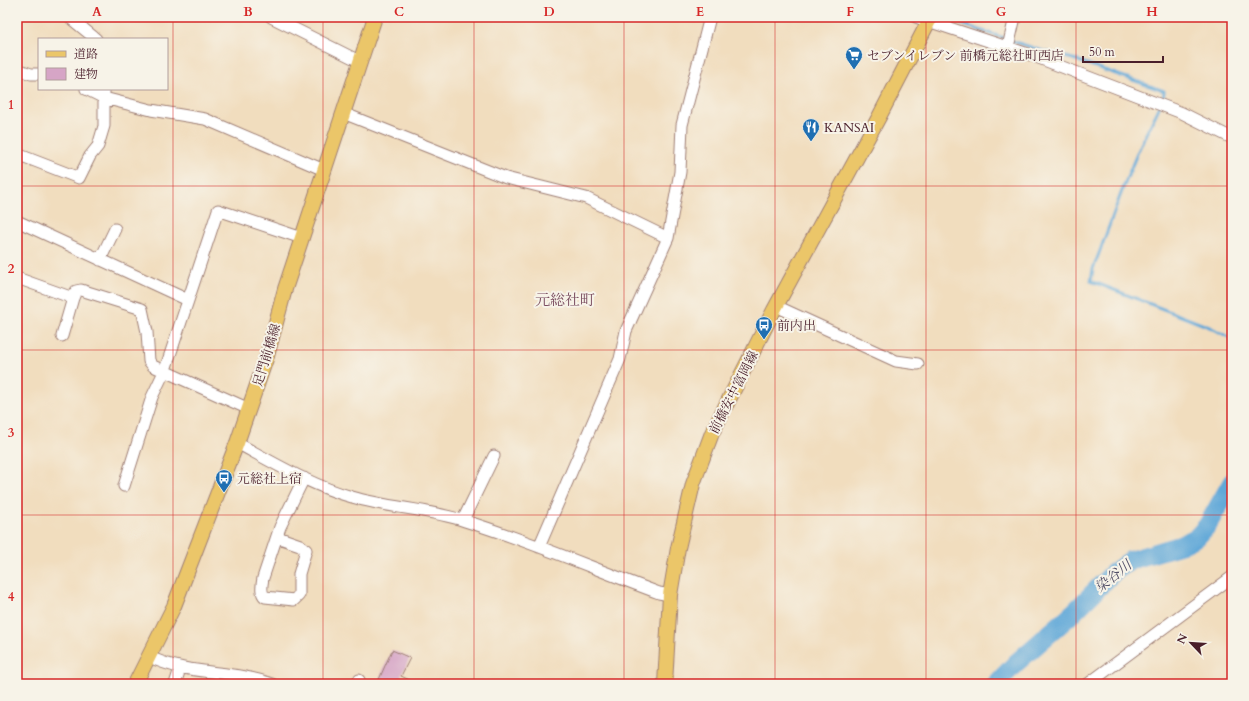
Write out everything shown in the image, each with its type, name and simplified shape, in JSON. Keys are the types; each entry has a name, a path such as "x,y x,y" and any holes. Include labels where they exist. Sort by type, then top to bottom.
{"main road":[{"name":"足門前橋線","path":"135,684 150,657 184,584 237,443 267,356 285,289 375,17"},
{"name":"前橋安中富岡線","path":"665,684 670,595 685,515 705,451 727,401 776,306 879,117 925,18"}],"street":[{"path":"69,17 95,38"},
{"path":"271,17 282,20 360,62"},
{"path":"539,546 620,359 626,331 668,238 680,172 682,125 710,17"},
{"path":"1008,47 1015,17"},
{"path":"925,18 1008,47 1182,113 1232,138"},
{"path":"17,68 31,74 38,74"},
{"path":"90,90 151,110 205,119 324,170"},
{"path":"17,154 79,178 90,156 98,146 103,131 105,118 104,94"},
{"path":"343,113 506,178 586,198 668,238"},
{"path":"124,486 152,397 165,370 218,210 302,238"},
{"path":"17,221 188,300"},
{"path":"100,260 115,229"},
{"path":"17,278 73,298"},
{"path":"62,336 76,291 80,290 142,310 147,332 149,361 154,366 249,409"},
{"path":"776,306 896,361 918,364"},
{"path":"237,443 304,478 353,497 463,520 539,546 580,564 670,595"},
{"path":"463,520 494,456"},
{"path":"277,537 300,545 306,550 299,574 298,596 294,600 269,598 263,595 263,578 277,537 304,478"},
{"path":"1088,684 1232,577"},
{"path":"150,657 180,669 237,680 251,677 272,684"},
{"path":"175,684 180,669"}],"building":[{"path":"392,650 410,658 401,676 418,684 377,684"}],"waterway":[{"path":"940,17 1007,39"},
{"path":"1012,41 1073,59 1164,91 1162,101 1137,154 1124,187 1093,269 1091,281 1212,328 1232,339"},
{"name":"染谷川","path":"996,684 1016,663 1073,613 1113,573 1131,560 1181,545 1197,537 1207,526 1232,482"}],"place":[{"name":"セブンイレブン 前橋元総社町西店","path":"854,70"},
{"name":"KANSAI","path":"811,142"},
{"name":"前内出","path":"764,340"},
{"name":"元総社上宿","path":"224,493"}],"district":[{"name":"元総社町","path":"565,300"}]}
